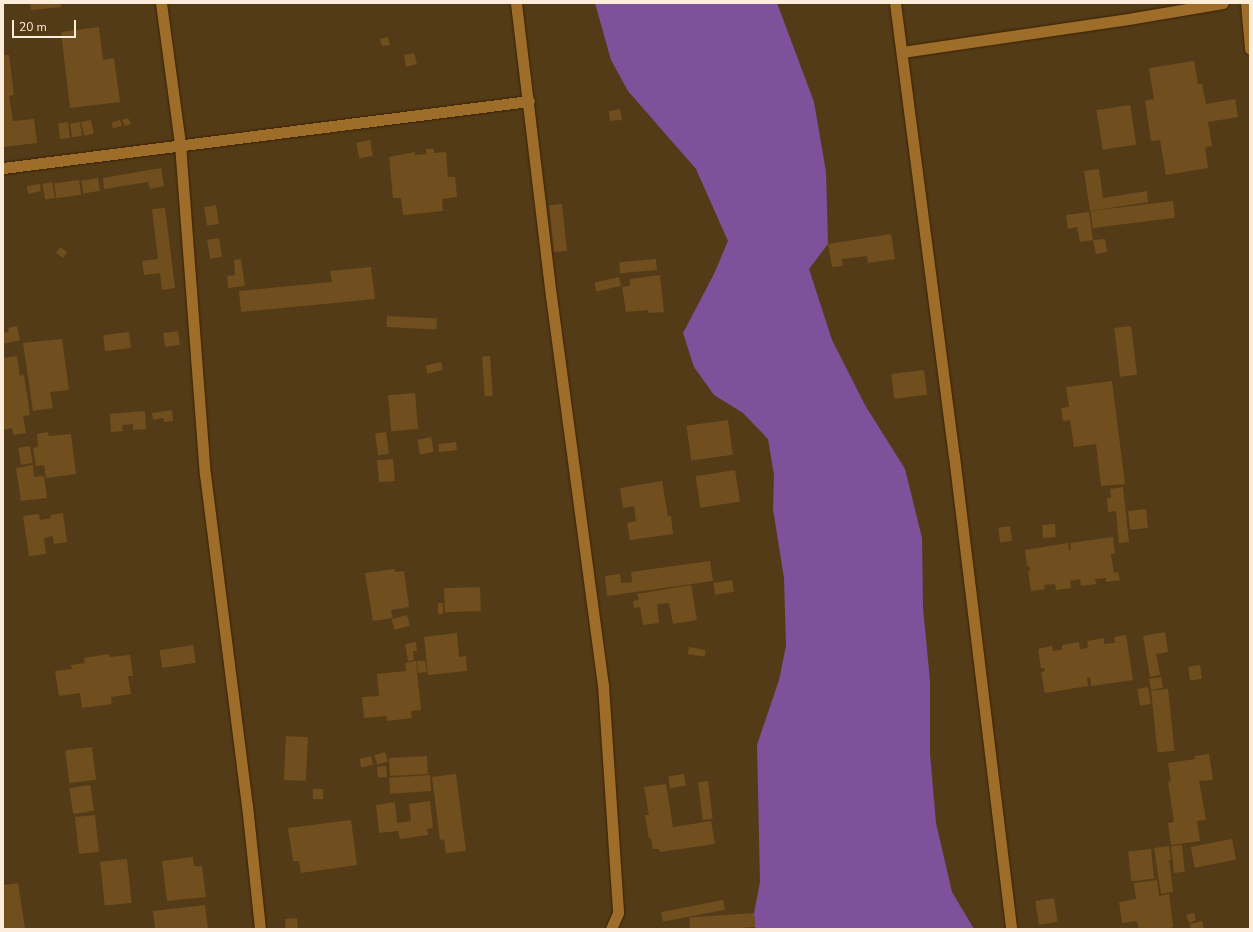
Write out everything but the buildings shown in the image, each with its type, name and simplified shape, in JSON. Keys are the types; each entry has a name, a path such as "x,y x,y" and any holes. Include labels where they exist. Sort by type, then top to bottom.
{"street":[{"path":"161,3 180,144 205,474 247,805 260,929"},
{"path":"516,3 529,101 551,296 603,685 618,913 611,929"},
{"path":"895,3 1011,929"},
{"path":"902,52 1134,18 1222,3"},
{"path":"1246,3 1250,49"},
{"path":"3,168 180,144 529,101"}],"shaded area":[{"path":"595,3 777,3 814,102 826,172 828,244 809,269 832,340 865,405 905,469 922,538 923,608 930,681 930,754 936,823 952,892 974,929 755,929 754,913 760,882 757,745 779,680 786,646 784,578 773,509 774,475 768,439 743,413 714,395 694,367 683,333 714,274 728,241 696,169 628,91 611,60"}]}
